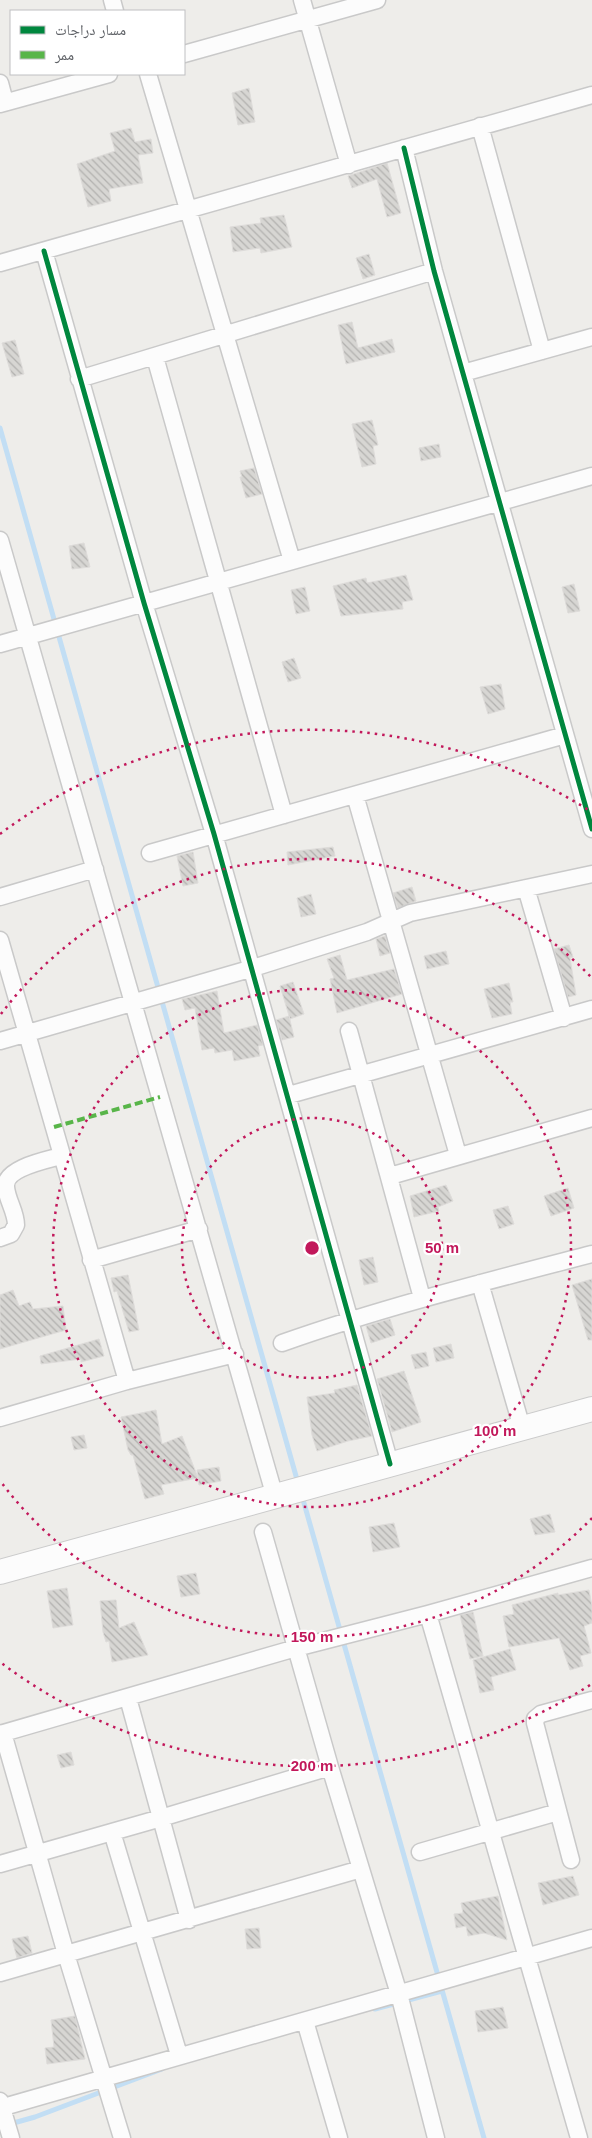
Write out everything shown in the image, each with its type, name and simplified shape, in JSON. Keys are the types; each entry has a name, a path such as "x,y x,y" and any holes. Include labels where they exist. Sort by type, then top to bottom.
{"main road":[{"path":"0,1572 321,1485 592,1408"}],"street":[{"path":"302,0 349,165"},
{"path":"185,54 377,0"},
{"path":"0,83 3,103 105,75"},
{"path":"148,75 292,561"},
{"path":"0,264 592,95"},
{"path":"480,126 542,351"},
{"path":"404,148 434,271 592,828"},
{"path":"44,251 144,603 253,968 390,1464"},
{"path":"79,379 434,271"},
{"path":"464,373 592,337"},
{"path":"154,357 284,815"},
{"path":"0,644 592,476"},
{"path":"0,540 235,1354 283,1495"},
{"path":"150,853 565,735"},
{"path":"356,795 458,1155"},
{"path":"0,897 95,869"},
{"path":"0,1041 253,968 367,932 392,920 429,909 592,874"},
{"path":"526,888 564,1018"},
{"path":"0,940 127,1381"},
{"path":"288,1095 361,1076 592,1009"},
{"path":"349,1031 422,1298"},
{"path":"390,1176 592,1118"},
{"path":"0,1238 11,1234 16,1226 6,1186 10,1176 24,1167 61,1156"},
{"path":"91,1260 198,1229"},
{"path":"282,1343 350,1319 422,1298 592,1254"},
{"path":"480,1283 522,1428"},
{"path":"0,1418 127,1381 235,1354"},
{"path":"263,1532 330,1767 399,1994 436,2138"},
{"path":"122,2138 1,1734 296,1648 428,1614 592,1568"},
{"path":"428,1614 491,1831 525,1957 583,2136"},
{"path":"128,1698 189,1920"},
{"path":"570,1860 534,1727 535,1720 541,1714 591,1705"},
{"path":"0,1864 330,1767"},
{"path":"420,1852 558,1812"},
{"path":"112,1832 179,2055"},
{"path":"0,1973 361,1869"},
{"path":"11,2138 1,2106 592,1938"},
{"path":"305,2021 339,2138"}],"building":[{"path":"249,88 255,122 238,125 232,93"},
{"path":"131,128 135,142 151,139 153,153 138,155 143,183 109,189 111,201 88,207 77,164 115,151 110,133"},
{"path":"387,163 401,213 387,217 377,179 352,188 348,176"},
{"path":"284,215 292,247 261,253 260,248 233,252 230,227 261,223 260,218"},
{"path":"369,254 375,275 363,279 356,258"},
{"path":"352,322 358,348 392,339 395,352 346,364 338,325"},
{"path":"15,340 24,374 12,377 2,343"},
{"path":"372,420 378,445 373,446 376,464 362,467 352,424"},
{"path":"439,444 441,457 421,461 419,448"},
{"path":"254,468 262,494 246,498 240,471"},
{"path":"84,543 90,567 72,569 69,546"},
{"path":"406,575 413,600 402,602 403,609 341,616 333,586 366,578 367,583"},
{"path":"574,584 580,611 568,613 562,587"},
{"path":"305,587 310,611 296,614 291,590"},
{"path":"294,658 301,678 288,682 282,662"},
{"path":"501,684 505,709 488,714 480,687"},
{"path":"333,847 335,856 288,865 287,852"},
{"path":"193,852 198,883 183,886 177,856"},
{"path":"412,887 416,901 398,908 393,893"},
{"path":"311,894 316,914 301,917 297,898"},
{"path":"385,936 390,953 380,956 376,939"},
{"path":"569,945 573,957 570,958 576,995 568,997 554,949"},
{"path":"446,951 449,964 427,969 424,956"},
{"path":"340,955 347,980 394,969 402,994 337,1013 330,979 334,978 327,959"},
{"path":"293,982 304,1014 290,1019 280,986"},
{"path":"509,983 513,1002 510,1002 512,1014 492,1018 484,989"},
{"path":"217,991 224,1033 257,1025 263,1045 258,1046 260,1056 234,1061 232,1050 215,1053 214,1048 202,1050 195,1008 185,1010 182,999"},
{"path":"289,1016 294,1037 282,1040 276,1020"},
{"path":"446,1185 453,1201 438,1207 439,1211 414,1217 410,1196"},
{"path":"568,1188 574,1208 551,1216 544,1196"},
{"path":"508,1206 514,1224 499,1229 493,1210"},
{"path":"373,1257 378,1282 364,1285 359,1260"},
{"path":"128,1275 139,1330 129,1332 117,1291 114,1292 111,1278"},
{"path":"592,1279 592,1340 588,1340 572,1285"},
{"path":"13,1290 19,1306 30,1302 33,1309 63,1306 66,1330 0,1349 0,1295"},
{"path":"390,1319 395,1335 371,1343 366,1326"},
{"path":"99,1339 104,1356 81,1362 81,1359 41,1364 40,1356"},
{"path":"451,1344 454,1358 436,1362 433,1348"},
{"path":"426,1352 429,1366 415,1369 411,1355"},
{"path":"404,1371 421,1422 392,1432 377,1379"},
{"path":"357,1385 372,1436 317,1451 312,1435 307,1397 335,1393 334,1390"},
{"path":"156,1410 162,1444 182,1436 198,1478 161,1485 164,1494 145,1499 133,1455 128,1450 121,1417"},
{"path":"84,1435 87,1448 74,1450 71,1437"},
{"path":"219,1467 221,1481 199,1485 197,1470"},
{"path":"550,1514 555,1532 535,1535 530,1519"},
{"path":"394,1523 400,1547 373,1552 369,1527"},
{"path":"196,1573 200,1594 181,1597 177,1576"},
{"path":"67,1588 73,1625 53,1628 47,1591"},
{"path":"589,1590 592,1606 592,1623 584,1626 591,1653 580,1656 583,1666 570,1670 559,1638 509,1647 503,1616 514,1614 512,1605 558,1593 558,1595"},
{"path":"116,1600 119,1628 134,1622 148,1655 112,1662 109,1641 106,1642 103,1632 100,1601"},
{"path":"473,1612 483,1656 470,1659 460,1615"},
{"path":"510,1649 516,1670 491,1677 494,1690 480,1693 473,1660"},
{"path":"71,1752 74,1765 61,1768 57,1755"},
{"path":"573,1876 579,1895 543,1905 538,1883"},
{"path":"498,1896 507,1940 484,1933 468,1936 466,1926 456,1928 454,1914 463,1913 461,1903"},
{"path":"259,1928 261,1948 247,1949 245,1929"},
{"path":"28,1936 32,1953 17,1958 12,1939"},
{"path":"503,2007 508,2028 478,2032 475,2011"},
{"path":"75,2016 85,2059 47,2064 45,2048 54,2047 51,2020"}],"waterway":[{"path":"0,428 298,1483"},
{"path":"302,1496 484,2138"},
{"path":"375,2009 442,1991"},
{"path":"10,2124 35,2117 162,2069"}],"marked path":[{"path":"54,1127 160,1097"}],"cycle path":[{"path":"404,148 434,271 592,829"},
{"path":"44,251 144,603 214,834 390,1464"}]}
